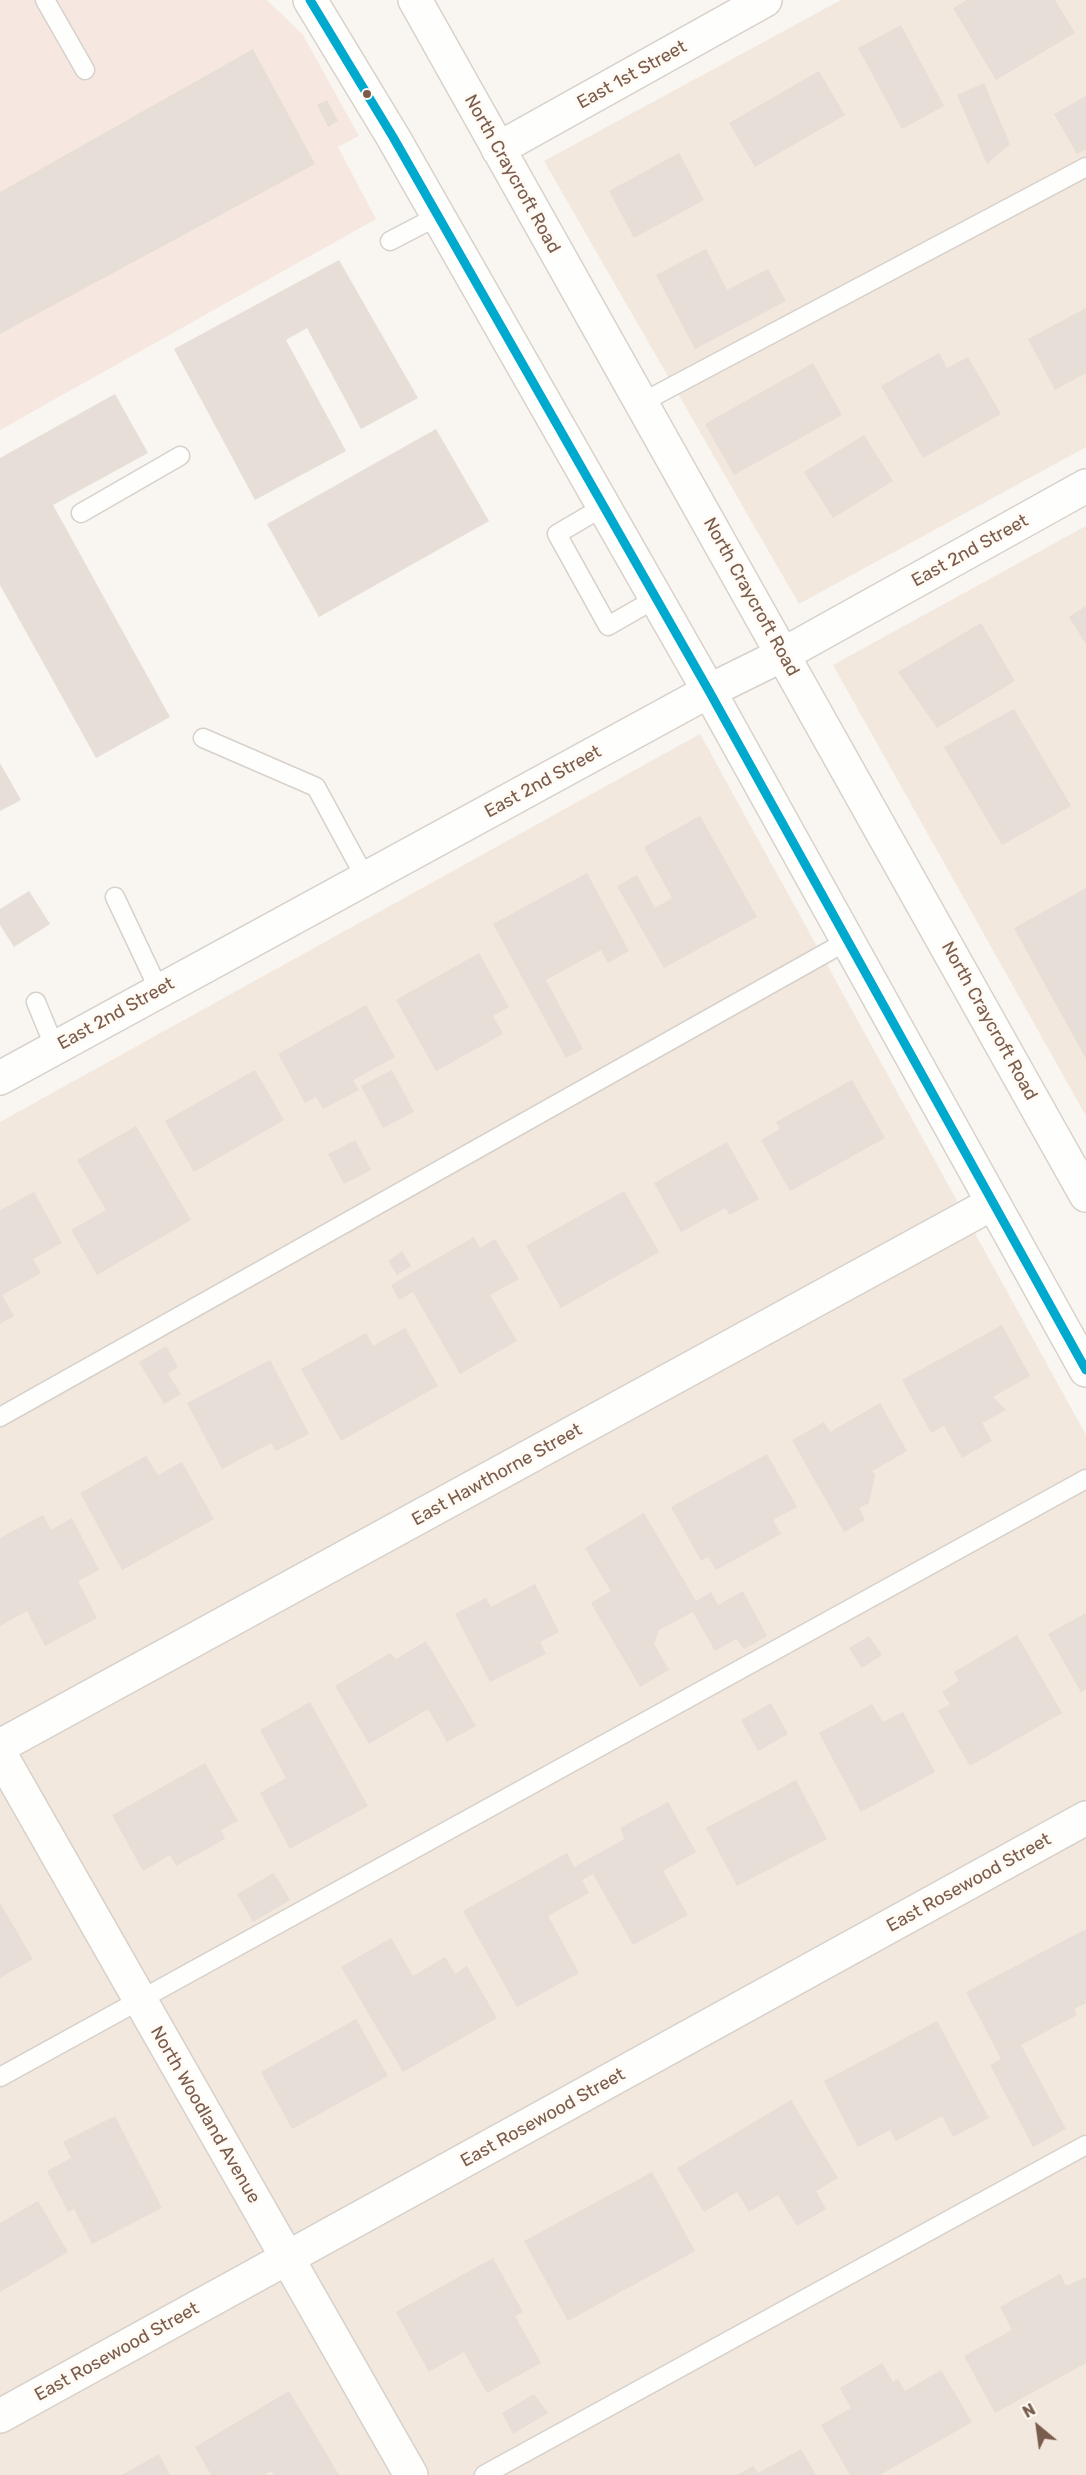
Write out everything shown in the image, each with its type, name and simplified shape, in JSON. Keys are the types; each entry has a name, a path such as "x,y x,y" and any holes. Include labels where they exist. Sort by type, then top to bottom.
{"street":[{"path":"310,0 393,137 709,691 1086,1370"},
{"name":"North Craycroft Road","path":"415,0 784,654 1077,1157 1086,1195"},
{"name":"East 1st Street","path":"498,149 765,0"},
{"name":"East 2nd Street","path":"0,1078 709,691 784,654 1086,486"},
{"name":"East Hawthorne Street","path":"0,1746 993,1203"},
{"name":"North Woodland Avenue","path":"0,1754 411,2475"},
{"name":"East Rosewood Street","path":"0,2416 1086,1818"}],"lane":[{"path":"45,0 84,70"},
{"path":"641,403 1086,167"},
{"path":"390,241 438,216"},
{"path":"81,513 180,456"},
{"path":"603,507 556,534 608,626 656,599"},
{"path":"203,738 316,787 366,879"},
{"path":"115,897 159,990"},
{"path":"0,1417 847,941"},
{"path":"36,1002 55,1048"},
{"path":"0,2077 1086,1479"},
{"path":"484,2475 1086,2145"}],"shaded area":[{"path":"0,0 267,0 303,35 359,136 338,147 376,219 0,430"},
{"path":"841,0 1086,0 1086,447 799,604 544,161"},
{"path":"1086,526 1086,1116 833,665"},
{"path":"700,734 1086,1435 1086,2475 0,2475 0,1122"}],"building":[{"path":"967,0 1055,0 1075,33 996,80 953,8"},
{"path":"901,25 944,106 902,129 858,48"},
{"path":"253,49 315,164 0,334 0,192"},
{"path":"819,71 845,115 755,167 729,123"},
{"path":"984,83 1010,144 987,164 957,95"},
{"path":"1086,96 1086,149 1077,154 1054,114"},
{"path":"327,100 338,121 328,127 317,105"},
{"path":"679,153 704,200 634,238 609,191"},
{"path":"706,249 727,290 768,269 786,301 695,349 656,275"},
{"path":"339,260 418,398 361,429 307,328 286,340 346,451 255,500 174,349"},
{"path":"1086,308 1086,373 1055,390 1028,339"},
{"path":"939,353 947,368 968,357 1001,414 923,458 881,386"},
{"path":"813,363 842,415 734,475 705,424"},
{"path":"115,394 148,453 53,505 170,717 96,758 0,585 0,458"},
{"path":"436,429 489,521 319,617 267,524"},
{"path":"864,435 893,481 833,518 804,472"},
{"path":"1086,606 1086,644 1069,617"},
{"path":"981,623 1015,681 937,728 898,672"},
{"path":"1014,709 1071,806 1002,845 944,747"},
{"path":"0,763 21,800 0,811"},
{"path":"700,816 757,917 664,968 617,886 637,875 655,908 672,898 644,847"},
{"path":"587,873 629,951 608,963 601,950 546,980 583,1049 566,1058 493,924"},
{"path":"1086,888 1086,1059 1014,928"},
{"path":"29,891 50,924 14,947 0,925 0,909"},
{"path":"479,953 509,1007 493,1016 503,1034 436,1071 396,1000"},
{"path":"366,1005 395,1057 353,1080 359,1090 323,1109 316,1097 305,1103 278,1054"},
{"path":"255,1070 284,1120 194,1172 165,1121"},
{"path":"392,1070 414,1112 383,1128 361,1086"},
{"path":"852,1080 885,1138 790,1191 761,1140 780,1129 776,1122"},
{"path":"136,1126 191,1220 97,1275 71,1230 106,1210 77,1160"},
{"path":"355,1140 371,1170 344,1184 328,1154"},
{"path":"727,1142 759,1199 730,1215 725,1208 681,1232 654,1183"},
{"path":"624,1191 659,1252 561,1308 526,1246"},
{"path":"34,1192 62,1243 33,1259 41,1273 2,1295 14,1316 0,1324 0,1210"},
{"path":"474,1237 480,1248 495,1239 519,1279 490,1295 517,1341 460,1374 413,1292 399,1300 391,1285"},
{"path":"402,1251 411,1266 397,1275 388,1261"},
{"path":"1002,1325 1030,1376 993,1397 1006,1410 982,1423 992,1441 962,1458 944,1426 931,1433 902,1380"},
{"path":"405,1328 438,1386 341,1441 301,1369 366,1333 373,1346"},
{"path":"166,1346 178,1367 168,1374 181,1394 164,1404 139,1362"},
{"path":"270,1360 309,1434 276,1451 271,1443 222,1469 187,1403"},
{"path":"880,1403 907,1451 872,1471 875,1475 869,1503 859,1508 865,1520 844,1532 792,1440 824,1422 830,1432"},
{"path":"767,1454 797,1507 773,1520 781,1534 716,1570 708,1557 701,1561 671,1507"},
{"path":"146,1456 158,1475 182,1462 214,1519 122,1570 80,1493"},
{"path":"644,1513 696,1601 711,1592 718,1605 743,1591 767,1636 744,1649 736,1639 715,1651 693,1612 659,1630 654,1644 669,1670 640,1687 591,1603 611,1591 585,1548"},
{"path":"43,1515 51,1530 72,1518 99,1570 78,1581 97,1618 45,1646 27,1611 0,1626 0,1538"},
{"path":"535,1584 559,1632 540,1642 546,1654 490,1682 455,1614 486,1598 491,1607"},
{"path":"1086,1613 1086,1689 1081,1692 1048,1634"},
{"path":"1017,1635 1062,1713 970,1766 938,1711 950,1704 942,1692 959,1681 954,1672"},
{"path":"869,1636 882,1655 862,1668 849,1648"},
{"path":"426,1641 476,1726 447,1742 428,1709 369,1744 335,1686 390,1653 396,1659"},
{"path":"310,1702 368,1806 290,1849 260,1793 286,1778 260,1730"},
{"path":"771,1703 788,1734 758,1751 741,1720"},
{"path":"872,1704 883,1722 903,1712 935,1772 861,1812 819,1733"},
{"path":"205,1763 238,1821 221,1830 225,1839 176,1866 170,1855 143,1871 112,1815"},
{"path":"796,1780 827,1839 737,1886 706,1828"},
{"path":"668,1802 696,1852 663,1871 688,1915 633,1945 593,1874 582,1880 589,1893 548,1916 579,1973 517,2007 463,1911 567,1853 574,1867 625,1839 620,1828"},
{"path":"274,1873 290,1900 253,1922 237,1894"},
{"path":"0,1903 33,1959 0,1978"},
{"path":"1086,1929 1086,2003 1074,2009 1077,2015 1021,2045 1066,2129 1033,2147 990,2065 1001,2059 966,1992"},
{"path":"391,1938 413,1976 445,1957 455,1974 467,1966 497,2018 403,2072 341,1967"},
{"path":"356,2019 388,2076 292,2129 261,2072"},
{"path":"937,2021 989,2118 953,2137 942,2116 896,2141 890,2130 858,2147 824,2081"},
{"path":"791,2100 838,2178 816,2191 826,2209 797,2226 778,2195 749,2212 737,2192 704,2212 677,2168"},
{"path":"115,2116 162,2208 92,2244 74,2209 68,2212 47,2171 71,2158 63,2142"},
{"path":"652,2172 695,2251 568,2321 524,2241"},
{"path":"38,2201 68,2252 0,2292 0,2223"},
{"path":"493,2258 523,2312 515,2316 541,2363 487,2393 464,2352 429,2372 396,2312"},
{"path":"1060,2274 1066,2286 1086,2277 1086,2363 995,2413 964,2356 1012,2330 1000,2307"},
{"path":"882,2363 893,2382 898,2379 905,2391 941,2370 972,2422 880,2475 850,2475 821,2425 851,2408 840,2388"},
{"path":"289,2391 339,2475 274,2475 271,2471 264,2475 211,2475 195,2447"},
{"path":"534,2394 548,2413 513,2434 502,2413"},
{"path":"801,2449 816,2475 737,2475 753,2466 758,2473"},
{"path":"159,2454 170,2475 122,2475"}],"transit line":[{"path":"310,0 393,137 709,691 1086,1370"}]}
